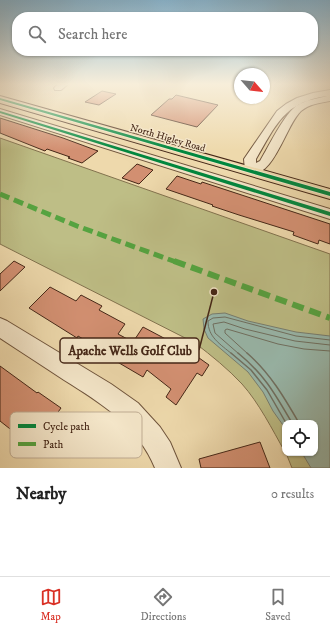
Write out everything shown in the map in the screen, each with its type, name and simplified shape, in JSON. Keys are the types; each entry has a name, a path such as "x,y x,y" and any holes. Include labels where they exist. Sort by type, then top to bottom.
{"main road":[{"name":"North Higley Road","path":"24,106 330,194"}],"street":[{"path":"287,106 250,159 251,171 265,163 290,119 298,109 304,106"},
{"path":"0,112 330,214"},
{"path":"0,327 123,405 130,412"},
{"path":"142,424 158,445 168,468"}],"green space":[{"path":"0,138 330,254 330,468 292,468 287,456 318,456 318,420 282,420 282,447 265,416 248,391 214,358 195,343 0,244"}],"water":[{"path":"225,313 248,321 296,332 330,336 330,468 311,468 304,456 318,456 318,420 282,420 282,424 263,392 248,372 208,338 204,329 203,319 212,314"}],"building":[{"path":"161,106 217,106 197,127 151,115"},
{"path":"0,118 98,151 82,163 47,149 45,151 0,133"},
{"path":"137,164 153,170 139,184 122,178"},
{"path":"177,176 201,184 202,182 330,224 330,244 319,240 318,244 293,235 294,232 212,206 213,205 166,189"},
{"path":"14,261 25,267 0,291 0,274"},
{"path":"50,287 76,301 81,295 102,306 99,310 125,324 118,334 133,342 143,327 177,345 178,343 209,365 202,376 197,373 176,405 166,397 171,389 147,370 143,377 114,360 116,358 78,336 77,338 29,308"},
{"path":"0,366 37,393 38,392 61,408 58,412 10,412 10,429 0,421"},
{"path":"260,442 270,468 201,468 199,459"}],"marked path":[{"path":"0,194 77,226 330,318"}],"cycle path":[{"path":"24,106 330,194"},
{"path":"0,112 330,214"}],"place":[{"name":"Apache Wells Golf Club","path":"214,292"}]}
